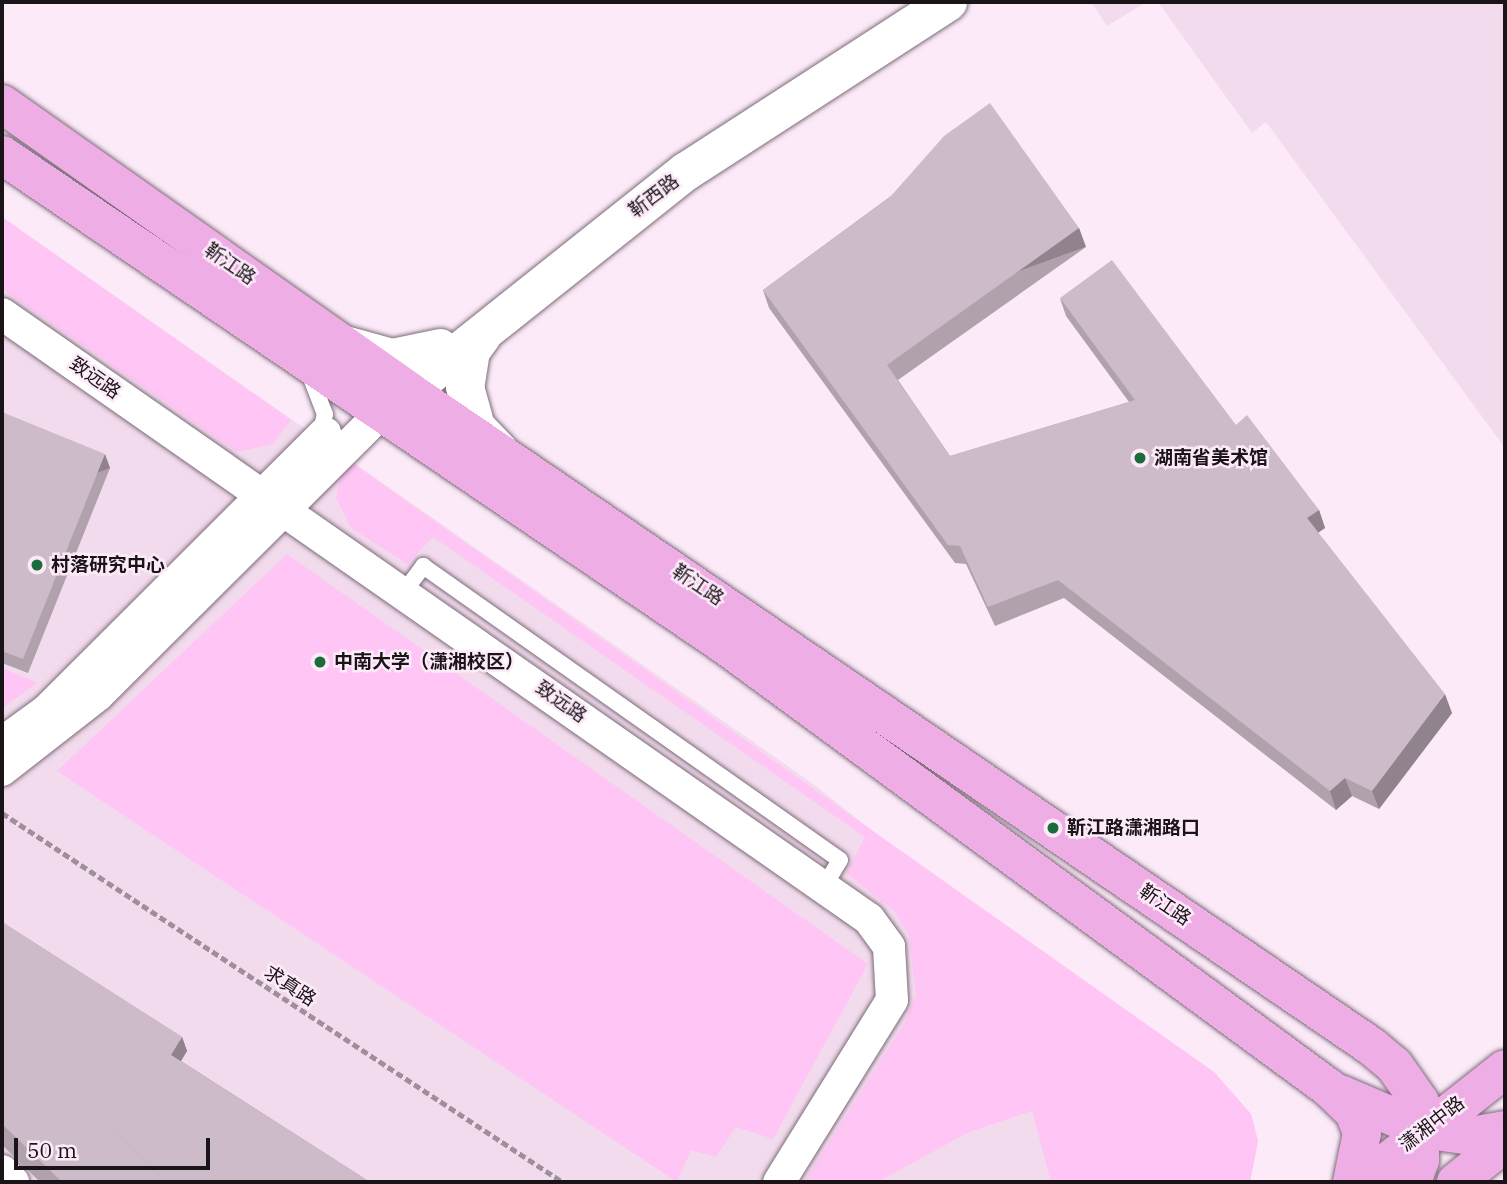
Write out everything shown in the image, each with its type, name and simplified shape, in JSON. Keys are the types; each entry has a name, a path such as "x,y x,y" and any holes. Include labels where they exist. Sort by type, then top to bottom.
{"main road":[{"name":"靳江路","path":"2,104 335,340 1394,1065"},
{"path":"2,155 370,409 885,758 1329,1088 1353,1112 1362,1133 1352,1182"},
{"path":"1394,1065 1455,1084 1505,1069"},
{"path":"1394,1065 1420,1102 1422,1129 1412,1182"},
{"name":"潇湘中路","path":"1362,1182 1422,1129 1505,1069"},
{"path":"1329,1088 1422,1129 1471,1136 1505,1130"},
{"path":"1456,1182 1505,1143"}],"street":[{"name":"靳西路","path":"402,386 440,348 685,158 921,2"},
{"name":"靳西路","path":"370,409 485,332 687,172 948,2"},
{"name":"致远路","path":"2,314 400,597 881,932 895,985 884,1018 779,1182"},
{"path":"2,326 269,504"},
{"path":"485,332 471,351 465,387 475,427 505,456"},
{"path":"335,340 380,358 440,348"},
{"path":"2,743 46,711 269,504 327,446 370,409"},
{"path":"2,771 98,695 269,504"},
{"path":"765,1182 881,991 881,964 870,941 820,892"},
{"path":"2,1171 13,1182"}],"lane":[{"path":"289,352 323,398 327,446 387,435 431,450"}],"path":[{"name":"求真路","path":"2,813 563,1182"}],"shaded area":[{"path":"1091,2 1147,2 1107,26"},
{"path":"1158,2 1505,2 1505,448 1266,122 1252,133"},
{"name":"中南大学（潇湘校区）","path":"2,217 812,783 917,866 1214,1072 1251,1114 1258,1141 1250,1182 2,1182"},
{"path":"2,217 291,420 273,444 237,452 2,289"},
{"path":"354,464 1214,1072 1251,1114 1258,1141 1250,1182 1051,1182 1032,1111 969,1132 878,1182 804,1182 904,1024 916,994 909,936 894,911 846,873 865,837 433,537 407,564 351,528 336,498 341,474"},
{"path":"287,554 868,964 773,1139 736,1127 716,1157 691,1150 677,1182 57,771"},
{"path":"2,668 38,683 2,708"}],"building":[{"name":"湖南省美术馆","path":"990,103 1079,228 887,365 950,456 1135,400 1060,298 1112,260 1236,425 1247,415 1319,510 1307,518 1445,694 1372,791 1345,778 1330,791 1058,580 988,607 960,546 948,545 763,290 891,196 944,136"},
{"name":"村落研究中心","path":"2,412 105,454 23,659 2,651"},
{"path":"2,922 182,1037 171,1055 370,1182 166,1182 2,1023"},
{"path":"2,1023 166,1182 62,1182 2,1124"}],"place":[{"name":"湖南省美术馆","path":"1140,458"},
{"name":"村落研究中心","path":"37,565"},
{"name":"中南大学（潇湘校区）","path":"320,662"},
{"name":"靳江路潇湘路口","path":"1053,828"}]}
